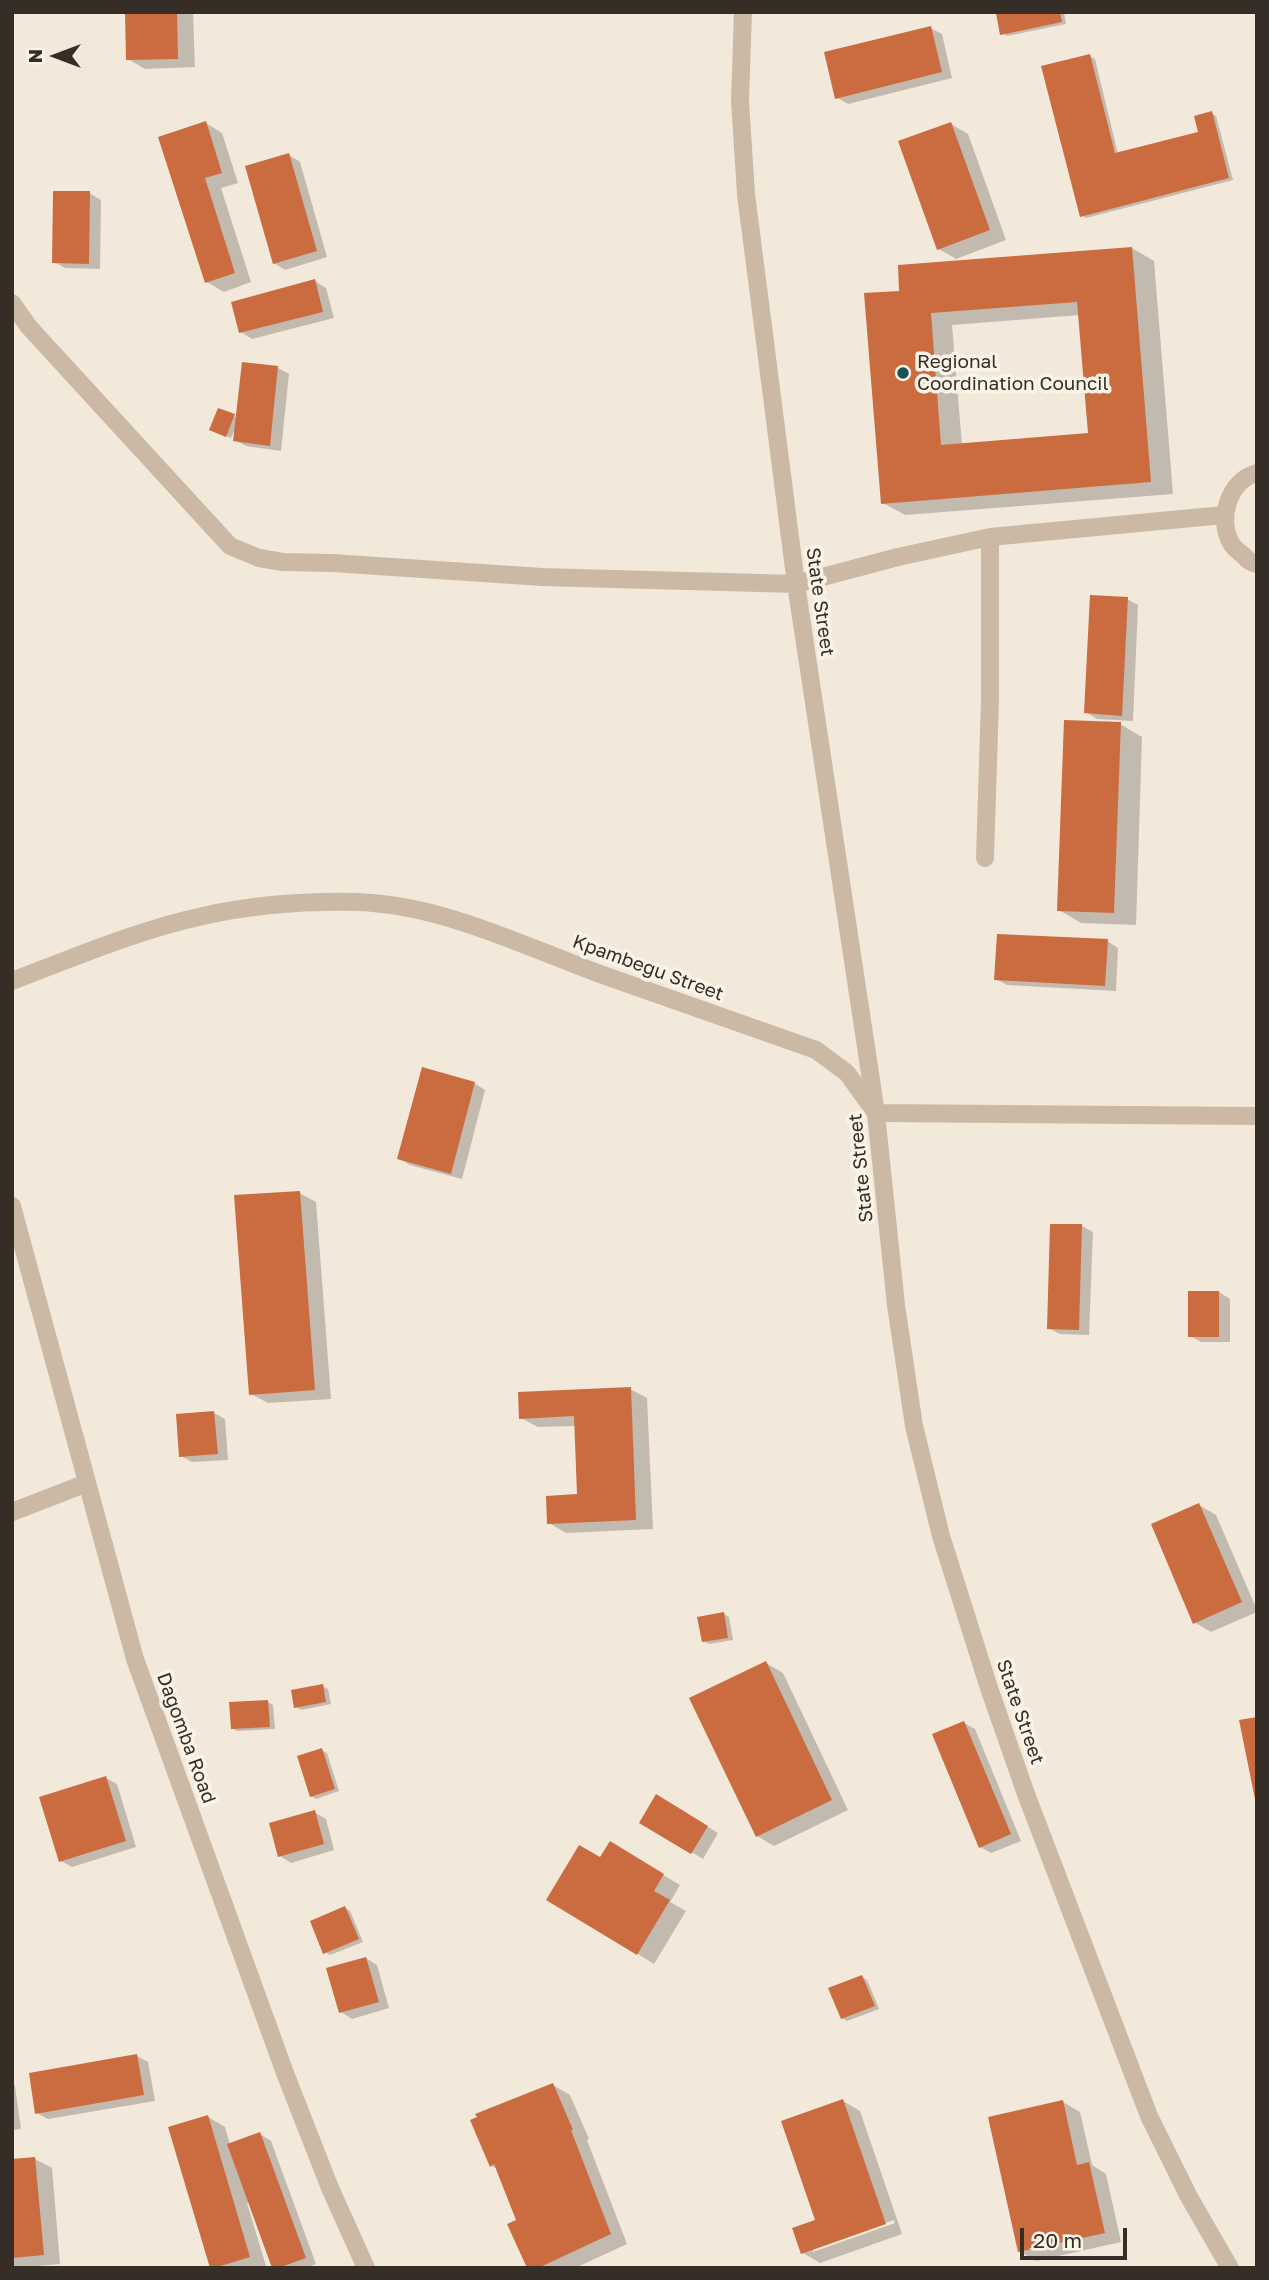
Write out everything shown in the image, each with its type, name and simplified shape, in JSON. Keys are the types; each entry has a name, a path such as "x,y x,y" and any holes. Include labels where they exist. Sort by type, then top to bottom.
{"street":[{"name":"State Street","path":"743,12 740,101 746,194 796,584 876,1113 896,1305 912,1412 941,1536 1026,1794 1145,2104 1189,2197 1230,2268"},
{"path":"12,303 29,327 194,509 230,546 259,558 283,562 542,577 796,584 898,557 990,537 1224,516"},
{"path":"1257,472 1250,474 1231,492 1224,516 1230,543 1251,563 1257,564"},
{"path":"985,858 990,701 990,537"},
{"name":"Kpambegu Street","path":"12,981 126,938 203,916 276,905 357,902 420,909 816,1050 847,1073 876,1113"},
{"path":"876,1113 1257,1114"},
{"name":"Dagomba Road","path":"12,1206 135,1659 285,2073 330,2188 366,2268"},
{"path":"12,1512 87,1483"}],"building":[{"path":"125,12 177,12 178,59 126,60"},
{"path":"1060,12 1062,22 1000,35 996,13"},
{"path":"931,26 942,72 835,99 824,52"},
{"path":"1090,54 1115,153 1198,132 1194,116 1212,111 1229,178 1080,217 1041,66"},
{"path":"206,121 222,173 205,178 235,273 205,283 158,137"},
{"path":"951,122 990,230 937,250 898,141"},
{"path":"289,153 317,251 273,264 245,166"},
{"path":"53,191 90,191 89,264 52,263"},
{"name":"Regional Coordination Council","path":"1132,247 1151,482 881,504 864,293 899,291 898,265","holes":["1077,302 1088,433 941,445 931,313"]},
{"path":"315,279 323,312 239,333 231,302"},
{"path":"242,362 278,366 270,446 233,441"},
{"path":"218,408 235,414 226,437 209,430"},
{"path":"1090,595 1128,597 1122,716 1084,713"},
{"path":"1064,720 1121,722 1114,913 1057,911"},
{"path":"997,934 1108,939 1105,986 994,980"},
{"path":"422,1067 475,1082 451,1174 397,1159"},
{"path":"300,1191 315,1390 249,1395 234,1195"},
{"path":"1050,1224 1082,1224 1079,1330 1047,1329"},
{"path":"1188,1291 1219,1291 1219,1337 1188,1337"},
{"path":"631,1387 636,1520 547,1524 546,1496 577,1494 574,1416 519,1419 518,1392"},
{"path":"214,1411 218,1454 179,1457 176,1414"},
{"path":"1199,1503 1242,1602 1193,1624 1151,1524"},
{"path":"724,1612 728,1638 702,1642 697,1617"},
{"path":"766,1661 832,1800 756,1837 689,1698"},
{"path":"323,1684 326,1702 294,1708 291,1690"},
{"path":"268,1700 270,1727 231,1729 229,1702"},
{"path":"1257,1717 1257,1804 1256,1804 1239,1720"},
{"path":"964,1721 1011,1834 979,1848 932,1734"},
{"path":"322,1748 335,1789 310,1797 297,1756"},
{"path":"106,1776 126,1841 59,1862 39,1797"},
{"path":"656,1794 708,1826 691,1854 639,1823"},
{"path":"315,1810 324,1844 278,1857 269,1823"},
{"path":"610,1841 664,1874 654,1891 670,1900 637,1955 546,1900 579,1845 600,1857"},
{"path":"345,1906 359,1939 323,1954 310,1921"},
{"path":"366,1957 379,2002 339,2013 326,1968"},
{"path":"862,1975 875,2006 841,2019 828,1988"},
{"path":"137,2054 144,2095 35,2114 29,2073"},
{"path":"553,2083 611,2234 538,2268 527,2268 507,2224 516,2220 494,2164 490,2167 470,2120 477,2117 475,2114"},
{"path":"843,2099 886,2224 801,2254 792,2228 815,2220 781,2121"},
{"path":"1063,2100 1077,2165 1089,2162 1105,2233 1018,2252 988,2117"},
{"path":"208,2115 250,2257 214,2268 210,2268 168,2127"},
{"path":"260,2132 306,2258 278,2268 272,2268 227,2144"},
{"path":"35,2157 44,2255 12,2258 12,2159"}],"place":[{"name":"Regional Coordination Council","path":"903,373"}]}
